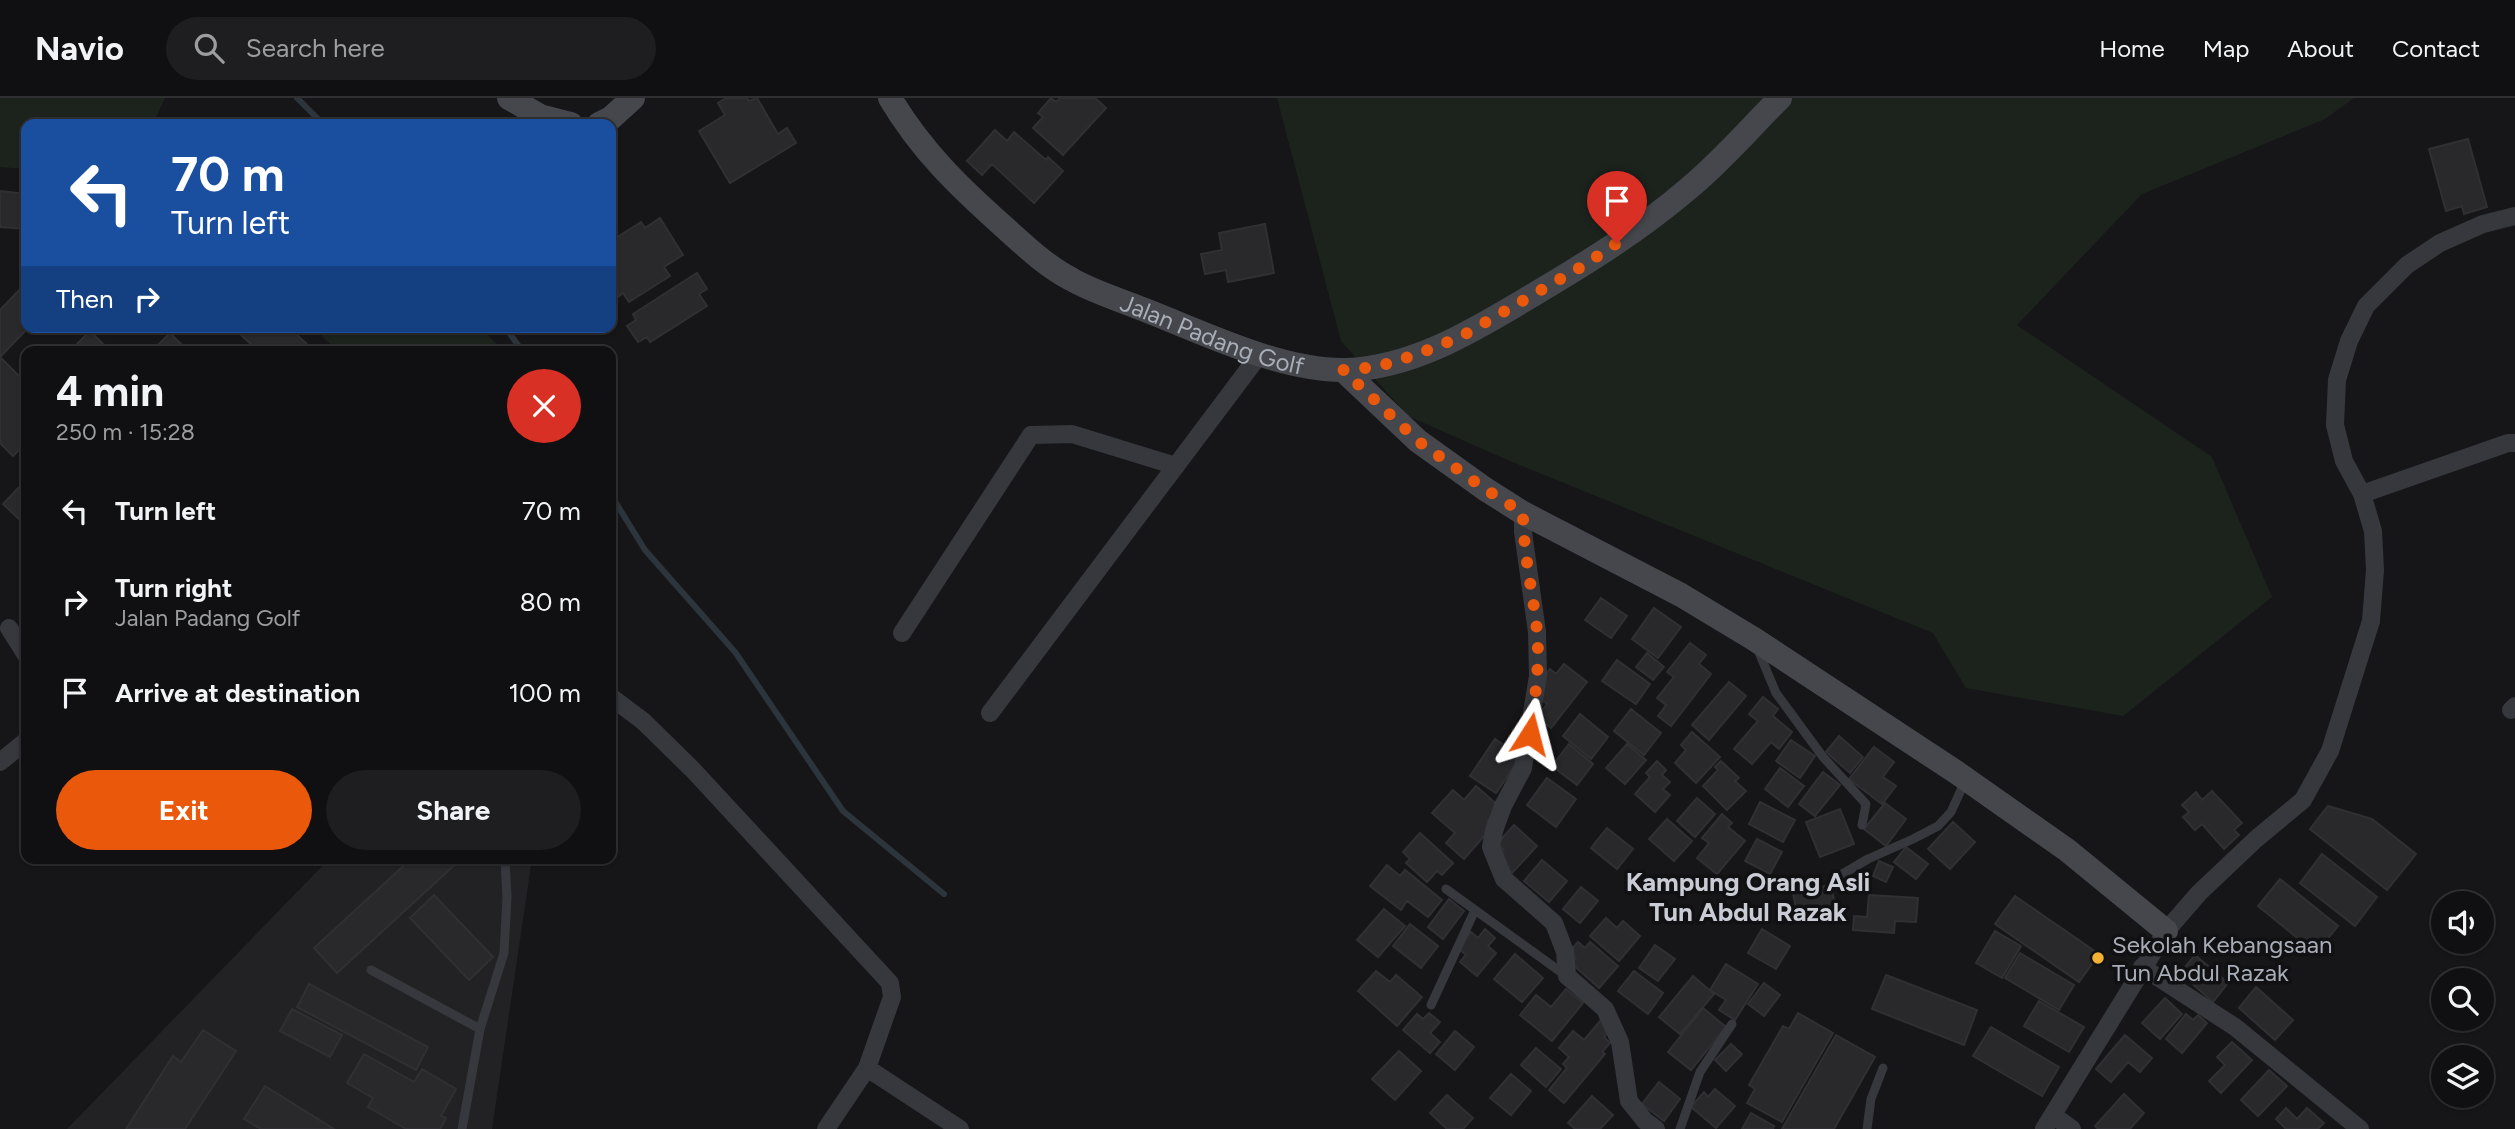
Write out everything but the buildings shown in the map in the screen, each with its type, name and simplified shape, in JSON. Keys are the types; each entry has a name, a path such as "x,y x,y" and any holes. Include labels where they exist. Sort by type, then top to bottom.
{"street":[{"path":"509,98 540,116 552,119"},
{"name":"Jalan Padang Golf","path":"890,98 906,125 953,182 1023,244 1071,279 1260,354 1308,366 1343,370 1377,367 1460,337 1581,267 1635,231 1691,187 1780,98"},
{"path":"609,119 631,99"},
{"path":"2072,1129 2049,1122 2166,931 2199,893 2256,839 2303,800 2330,751 2371,621 2375,570 2373,531 2362,494 2344,461 2335,425 2337,380 2348,341 2366,306 2407,265 2440,243 2483,224 2515,216"},
{"path":"990,712 1260,354"},
{"path":"1343,370 1418,441 1485,489 1523,513 1618,561 1754,639 1966,779 2067,850 2166,931"},
{"path":"902,633 1031,435 1072,434 1176,466"},
{"path":"2362,494 2508,443 2515,443"},
{"path":"1523,513 1523,532 1537,632 1538,677 1523,768 1503,807 1491,848 1504,879 1555,923 1565,952 1567,976 1605,1009 1620,1042 1629,1101 1645,1121 1656,1129"},
{"path":"4,625 21,633"},
{"path":"4,625 21,648"},
{"path":"616,701 643,721 693,770 890,983 892,997 867,1068 827,1129"},
{"path":"0,762 21,745"},
{"path":"2142,967 2235,1027 2360,1129"},
{"path":"867,1068 960,1129"}],"lane":[{"path":"1754,639 1776,694 1823,757 1866,804 1862,825"},
{"path":"1839,876 1938,825 1951,812 1966,779"},
{"path":"462,1129 480,1030 504,953 507,897 505,864"},
{"path":"1446,889 1567,976"},
{"path":"1431,1005 1475,910"},
{"path":"371,970 480,1030"},
{"path":"1680,1129 1700,1072 1732,1024"},
{"path":"1867,1129 1871,1099 1883,1068"}],"shaded area":[{"path":"0,98 165,98 155,119 21,119 21,169 0,167"},
{"path":"1277,98 2354,98 2325,119 2142,194 2017,325 2212,457 2272,597 2123,716 1966,688 1933,633 1510,461 1408,416 1341,341"},
{"path":"318,333 486,333 498,346 333,346"},
{"path":"324,864 531,864 492,1129 67,1129"}],"waterway":[{"path":"297,98 318,119"},
{"path":"509,333 519,346"},
{"path":"616,503 645,550 735,652 843,811 944,894"}],"place":[{"name":"Sekolah Kebangsaan Tun Abdul Razak","path":"2098,958"}],"district":[{"name":"Kampung Orang Asli Tun Abdul Razak","path":"1748,897"}],"route":[{"path":"1530,734 1538,677 1538,654 1523,513 1418,441 1343,370 1377,367 1460,337 1617,243"}]}
